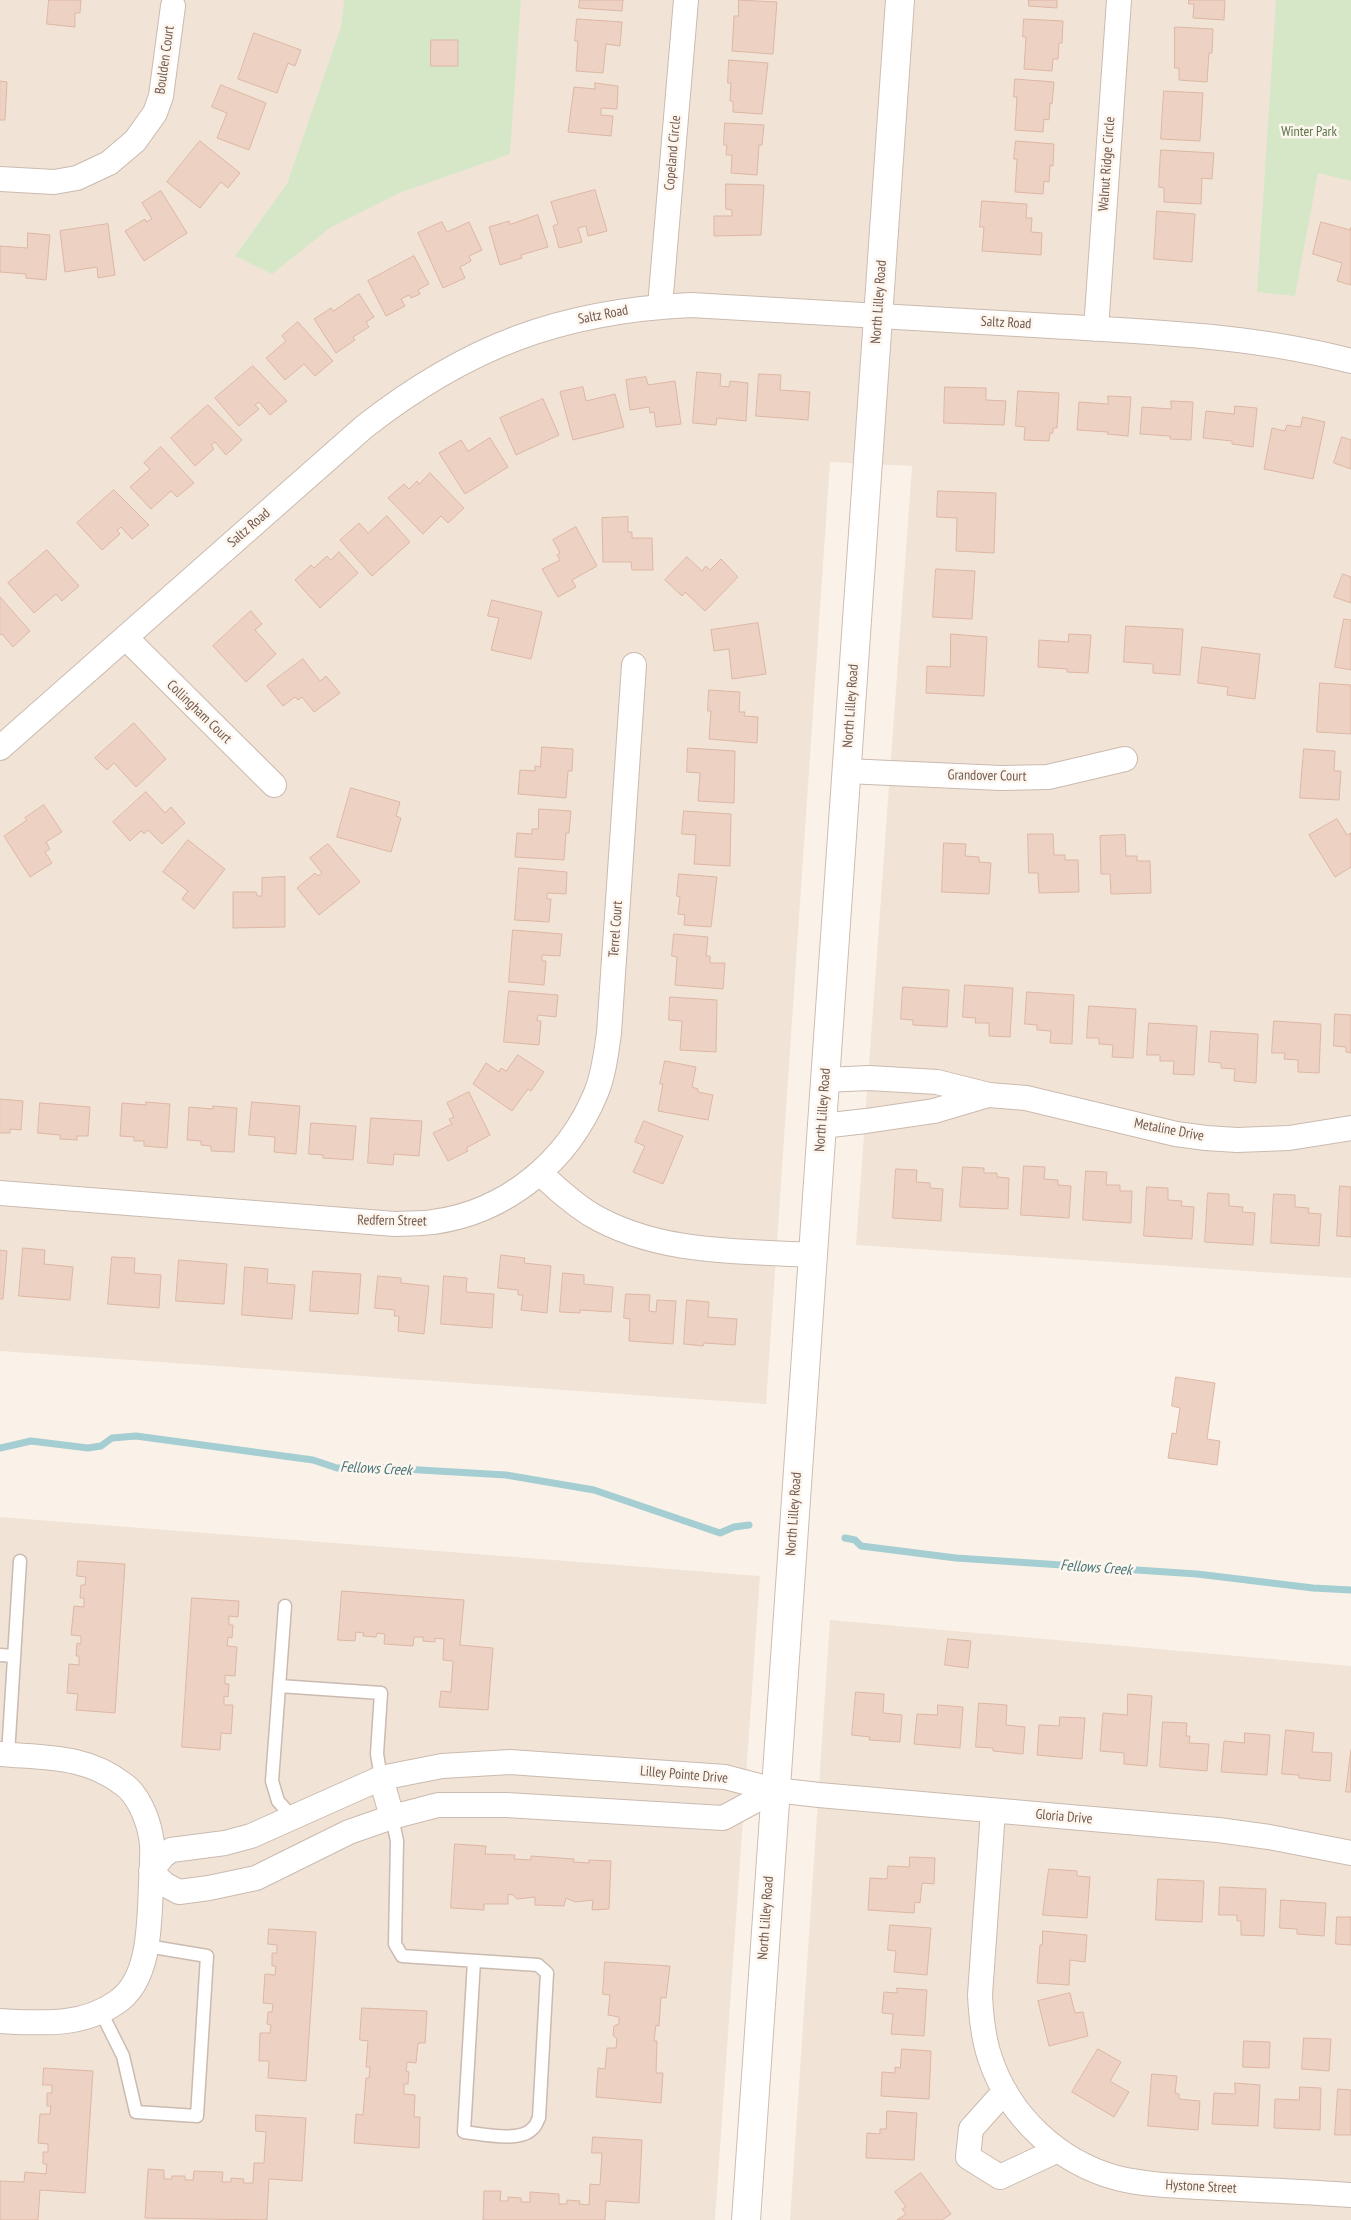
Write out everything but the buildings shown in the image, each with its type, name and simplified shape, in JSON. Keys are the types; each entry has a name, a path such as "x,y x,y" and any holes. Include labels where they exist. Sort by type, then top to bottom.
{"street":[{"name":"Copeland Circle","path":"660,306 686,0"},
{"name":"North Lilley Road","path":"746,2220 900,0"},
{"name":"Walnut Ridge Circle","path":"1096,328 1119,0"},
{"name":"Boulden Court","path":"0,179 54,182 77,178 109,164 135,141 155,113 161,96 173,6"},
{"name":"Saltz Road","path":"0,748 364,427 400,399 429,379 483,351 538,330 595,315 660,306 691,305 1096,328 1249,340 1305,349 1351,361"},
{"name":"Collingham Court","path":"126,638 274,785"},
{"name":"Terrel Court","path":"540,1173 563,1150 580,1125 596,1092 605,1063 609,1033 634,665"},
{"name":"Grandover Court","path":"846,770 1001,778 1048,777 1125,759"},
{"name":"Metaline Drive","path":"825,1080 869,1078 937,1082 989,1095 1026,1098 1176,1134 1206,1138 1237,1140 1289,1138 1351,1128"},
{"name":"Metaline Drive","path":"822,1126 866,1122 934,1111 989,1095"},
{"name":"Redfern Street","path":"0,1193 395,1224 433,1222 471,1213 505,1197 540,1173"},
{"path":"540,1173 564,1195 590,1214 650,1240 700,1248 812,1255"},
{"path":"0,2021 58,2023 92,2017 118,2002 131,1987 142,1966 147,1946 151,1871 151,1838 147,1822 136,1799 125,1785 90,1764 70,1760 4,1754"},
{"name":"Lilley Pointe Drive","path":"151,1871 163,1856 171,1850 225,1843 251,1836 293,1818 351,1789 381,1778 442,1766 510,1762 725,1777 775,1790"},
{"path":"381,1778 392,1817"},
{"path":"151,1871 164,1884 179,1892 256,1878 349,1832 392,1817 438,1805 506,1804 723,1818 775,1790"},
{"name":"Gloria Drive","path":"775,1790 1226,1831 1269,1837 1351,1853"},
{"name":"Hystone Street","path":"993,1811 980,1995 982,2024 990,2058 1005,2091 1022,2117 1058,2150 1081,2164 1117,2178 1159,2185 1351,2195"},
{"path":"293,1818 304,1855"},
{"path":"1005,2091 971,2129 968,2157 1000,2176 1058,2150"}],"lane":[{"path":"4,1754 14,1656 20,1561"},
{"path":"285,1606 272,1782 278,1801 293,1818"},
{"path":"0,1655 14,1656"},
{"path":"279,1686 381,1692 377,1754 381,1778"},
{"path":"392,1817 397,1841 395,1944 402,1956 538,1965 547,1973 539,2118 533,2129 521,2135 507,2137 464,2132 474,1961"},
{"path":"101,2012 123,2056 136,2112 197,2116 207,1956 147,1946"}],"shaded area":[{"path":"0,0 1351,0 1351,1278 856,1245 912,466 830,462 766,1404 0,1351"},
{"path":"0,1517 760,1576 715,2220 0,2220"},
{"path":"830,1620 1351,1666 1351,2220 790,2220"}],"green space":[{"path":"344,0 521,0 510,154 399,193 331,227 272,274 235,256 287,184 341,27"},
{"name":"Winter Park","path":"1276,0 1351,0 1351,181 1318,173 1295,296 1257,292"}],"waterway":[{"name":"Fellows Creek","path":"0,1448 31,1441 88,1448 101,1446 112,1438 136,1436 313,1460 337,1468 386,1468 506,1475 594,1490 720,1533 734,1527 749,1525"},
{"name":"Fellows Creek","path":"845,1538 855,1540 861,1546 956,1558 1197,1574 1313,1588 1351,1590"}]}
